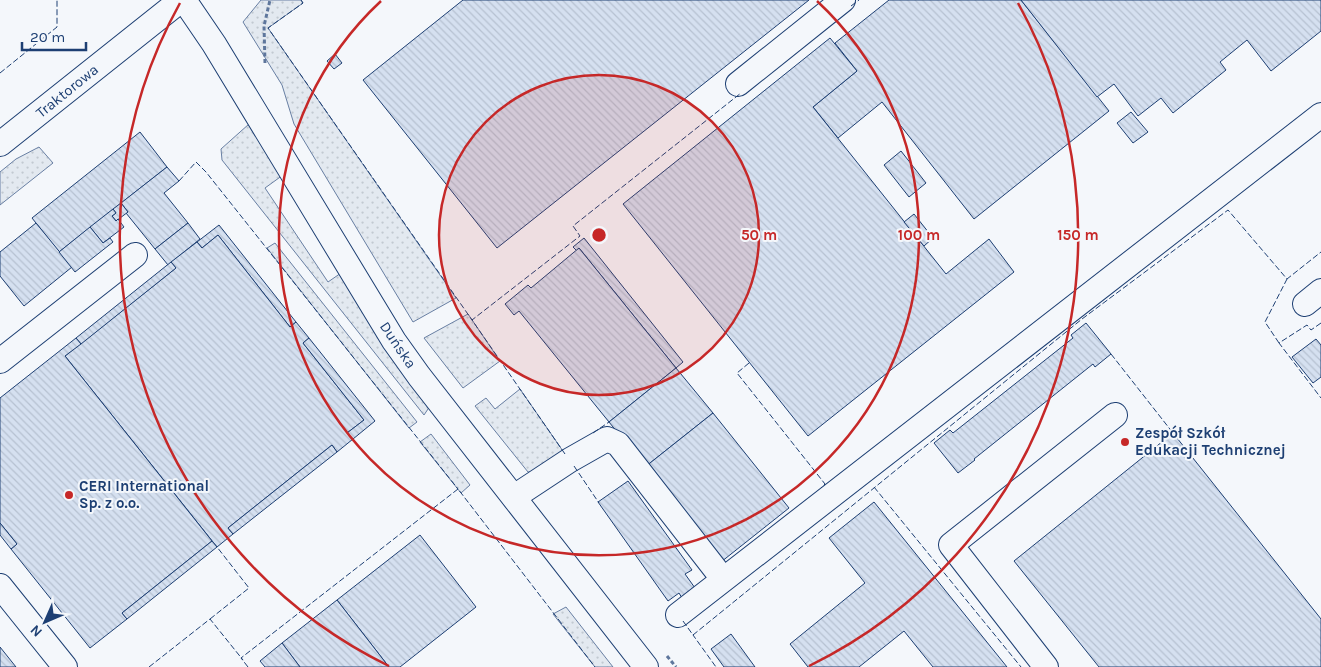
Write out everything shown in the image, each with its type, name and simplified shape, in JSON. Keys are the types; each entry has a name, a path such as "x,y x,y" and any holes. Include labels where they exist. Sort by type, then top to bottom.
{"street":[{"name":"Traktorowa","path":"0,144 180,0"},
{"name":"Duńska","path":"184,0 214,44 394,341 646,667"},
{"path":"738,84 843,0"},
{"path":"678,615 1321,115"},
{"path":"0,361 135,255"},
{"path":"1046,667 951,545 1115,415"},
{"path":"514,497 570,460 607,439 614,441 723,579"},
{"path":"0,586 65,667"}],"path":[{"path":"265,63 264,26 270,0"}],"shaded area":[{"path":"261,0 301,0 303,3 268,28 456,298 413,322 294,124 282,85 243,22"},
{"path":"249,124 283,175 265,188 328,282 341,273 430,406 424,415 222,160 221,149"},
{"path":"39,147 53,163 0,205 0,172 16,159"},
{"path":"275,243 417,422 409,428 267,248"},
{"path":"468,314 500,361 463,388 424,338"},
{"path":"520,389 565,454 535,472 528,472 475,406 486,398 495,409"},
{"path":"431,434 470,485 461,493 420,442"},
{"path":"566,607 613,667 595,667 553,614"}],"building":[{"path":"463,0 809,0 497,248 363,80"},
{"path":"889,0 1021,0 1109,111 974,219 882,102 838,138 813,107 857,71 835,43"},
{"path":"1021,0 1321,0 1321,31 1271,71 1247,40 1220,62 1226,70 1173,113 1161,98 1138,116 1114,84 1097,97"},
{"path":"830,38 857,71 813,107 946,274 989,239 1014,272 808,436 623,204"},
{"path":"335,54 342,63 334,69 327,61"},
{"path":"1131,112 1148,132 1133,143 1117,123"},
{"path":"140,132 167,167 59,252 32,218"},
{"path":"901,151 926,183 909,197 884,165"},
{"path":"167,167 179,181 164,193 188,223 155,249 126,213 128,212 121,203"},
{"path":"121,203 128,212 116,221 112,216 116,213 113,209"},
{"path":"113,209 116,213 112,216 116,221 118,219 124,227 103,243 90,227"},
{"path":"914,214 933,238 924,246 904,222"},
{"path":"36,223 72,267 24,306 0,276 0,252"},
{"path":"188,223 200,239 168,265 155,249"},
{"path":"219,225 296,322 290,327 218,235 202,248 197,242"},
{"path":"90,227 103,243 110,238 113,242 75,272 59,252"},
{"path":"218,235 290,327 296,322 309,338 303,343 364,420 347,433 353,439 337,452 332,445 228,528 233,534 217,547 65,356 176,268 171,262 197,242 202,248"},
{"path":"584,238 683,362 676,368 579,248 577,251 573,247"},
{"path":"579,248 676,368 609,422 519,311 514,315 505,304 528,285 531,288"},
{"path":"171,262 176,268 81,344 76,338"},
{"path":"1086,323 1111,354 1095,367 1093,364 958,473 934,443 950,430 953,433 1073,338 1071,335"},
{"path":"76,338 81,344 65,356 212,541 122,613 127,619 90,648 11,549 17,544 0,523 0,398"},
{"path":"309,338 375,421 353,439 347,433 364,420 303,343"},
{"path":"1316,339 1321,345 1321,377 1313,383 1292,357"},
{"path":"676,368 713,413 645,467 609,422"},
{"path":"713,413 789,508 721,562 645,467"},
{"path":"1173,433 1321,619 1321,667 1099,667 1014,561"},
{"path":"332,445 337,452 233,534 228,528"},
{"path":"628,481 692,570 685,574 695,588 682,598 679,593 668,601 598,502"},
{"path":"874,502 1007,667 933,667 904,631 859,667 808,667 790,644 865,583 829,538"},
{"path":"0,523 17,544 11,549 0,535"},
{"path":"420,535 476,607 400,667 389,667 337,600"},
{"path":"212,541 217,547 127,619 122,613"},
{"path":"337,600 389,667 300,667 282,643"},
{"path":"731,634 755,667 724,667 711,649"},
{"path":"282,643 300,667 265,667 260,661"},
{"path":"0,647 16,667 0,667"}],"fence":[{"path":"0,73 57,27 57,0"},
{"path":"301,0 303,3 268,28 473,319"},
{"path":"851,6 859,0"},
{"path":"565,454 472,320 580,236 573,226 741,93"},
{"path":"179,181 196,162 206,172 458,489"},
{"path":"683,621 693,635 1082,319 1228,210 1287,279 1321,252"},
{"path":"1279,343 1265,322 1287,279"},
{"path":"1321,323 1311,330 1307,325 1279,343 1321,398"},
{"path":"1111,354 1173,433"},
{"path":"749,363 737,373 825,484 821,488"},
{"path":"593,433 609,422"},
{"path":"574,466 599,503"},
{"path":"874,487 1021,667"},
{"path":"248,667 241,658 458,489 595,667"},
{"path":"210,619 249,588 217,547"},
{"path":"149,667 210,619 243,660"},
{"path":"694,634 716,667"}],"place":[{"name":"Zespół Szkół Edukacji Technicznej","path":"1125,442"},
{"name":"CERI International Sp. z o.o.","path":"69,495"}]}
